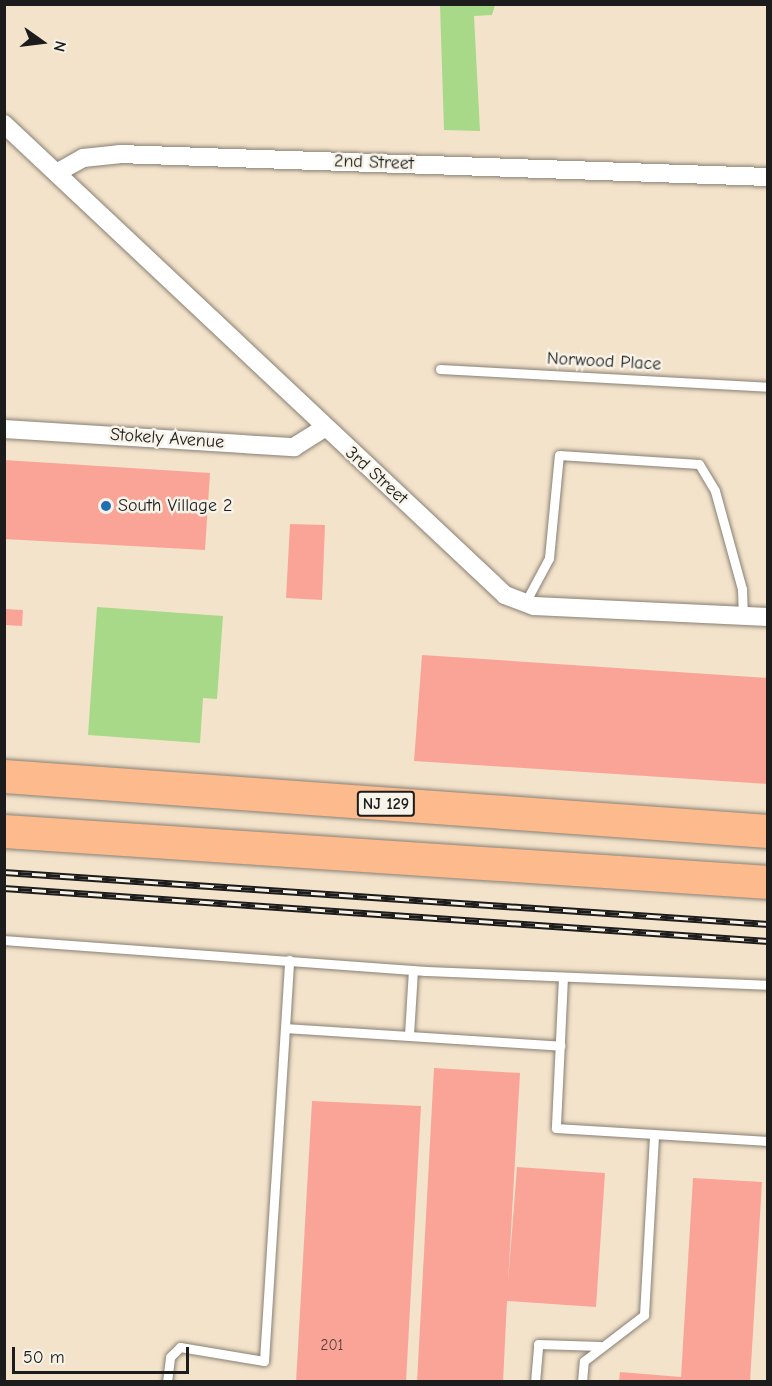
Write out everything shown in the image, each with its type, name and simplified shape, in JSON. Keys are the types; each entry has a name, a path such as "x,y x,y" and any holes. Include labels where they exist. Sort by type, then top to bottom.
{"highway":[{"name":"NJ 129","path":"4,776 768,831"},
{"path":"4,831 768,882"}],"street":[{"path":"4,124 58,172"},
{"name":"2nd Street","path":"58,172 83,158 119,154 768,177"},
{"name":"3rd Street","path":"58,172 323,429 505,594 525,603 768,617"},
{"name":"Stokely Avenue","path":"4,429 294,447 323,429"}],"lane":[{"name":"Norwood Place","path":"440,369 768,387"},
{"path":"525,603 549,558 559,455 699,464 715,491 742,589 743,616"},
{"path":"4,940 413,970 768,985"},
{"path":"167,1382 170,1357 180,1347 264,1361 289,960"},
{"path":"409,1035 413,970"},
{"path":"563,977 556,1128 768,1141"},
{"path":"285,1028 560,1046"},
{"path":"582,1382 584,1361 600,1346 644,1315 654,1134"},
{"path":"535,1382 538,1344 600,1346"}],"green space":[{"path":"440,5 495,5 492,15 474,16 480,131 444,130"},
{"path":"97,607 223,616 217,699 203,698 200,743 88,735"}],"building":[{"name":"South Village 2","path":"4,460 210,473 205,550 4,539"},
{"path":"290,524 325,525 322,600 286,598"},
{"path":"4,609 23,610 22,626 4,625"},
{"path":"422,655 768,678 768,784 414,761"},
{"path":"434,1068 520,1073 508,1283 517,1167 605,1173 596,1307 507,1301 503,1382 417,1382"},
{"path":"312,1101 421,1106 406,1382 296,1382"},
{"path":"693,1178 762,1182 750,1382 619,1382 620,1372 681,1377"}],"railway":[{"path":"4,872 768,924"},
{"path":"4,888 768,941"}],"place":[{"name":"South Village 2","path":"106,506"}]}
